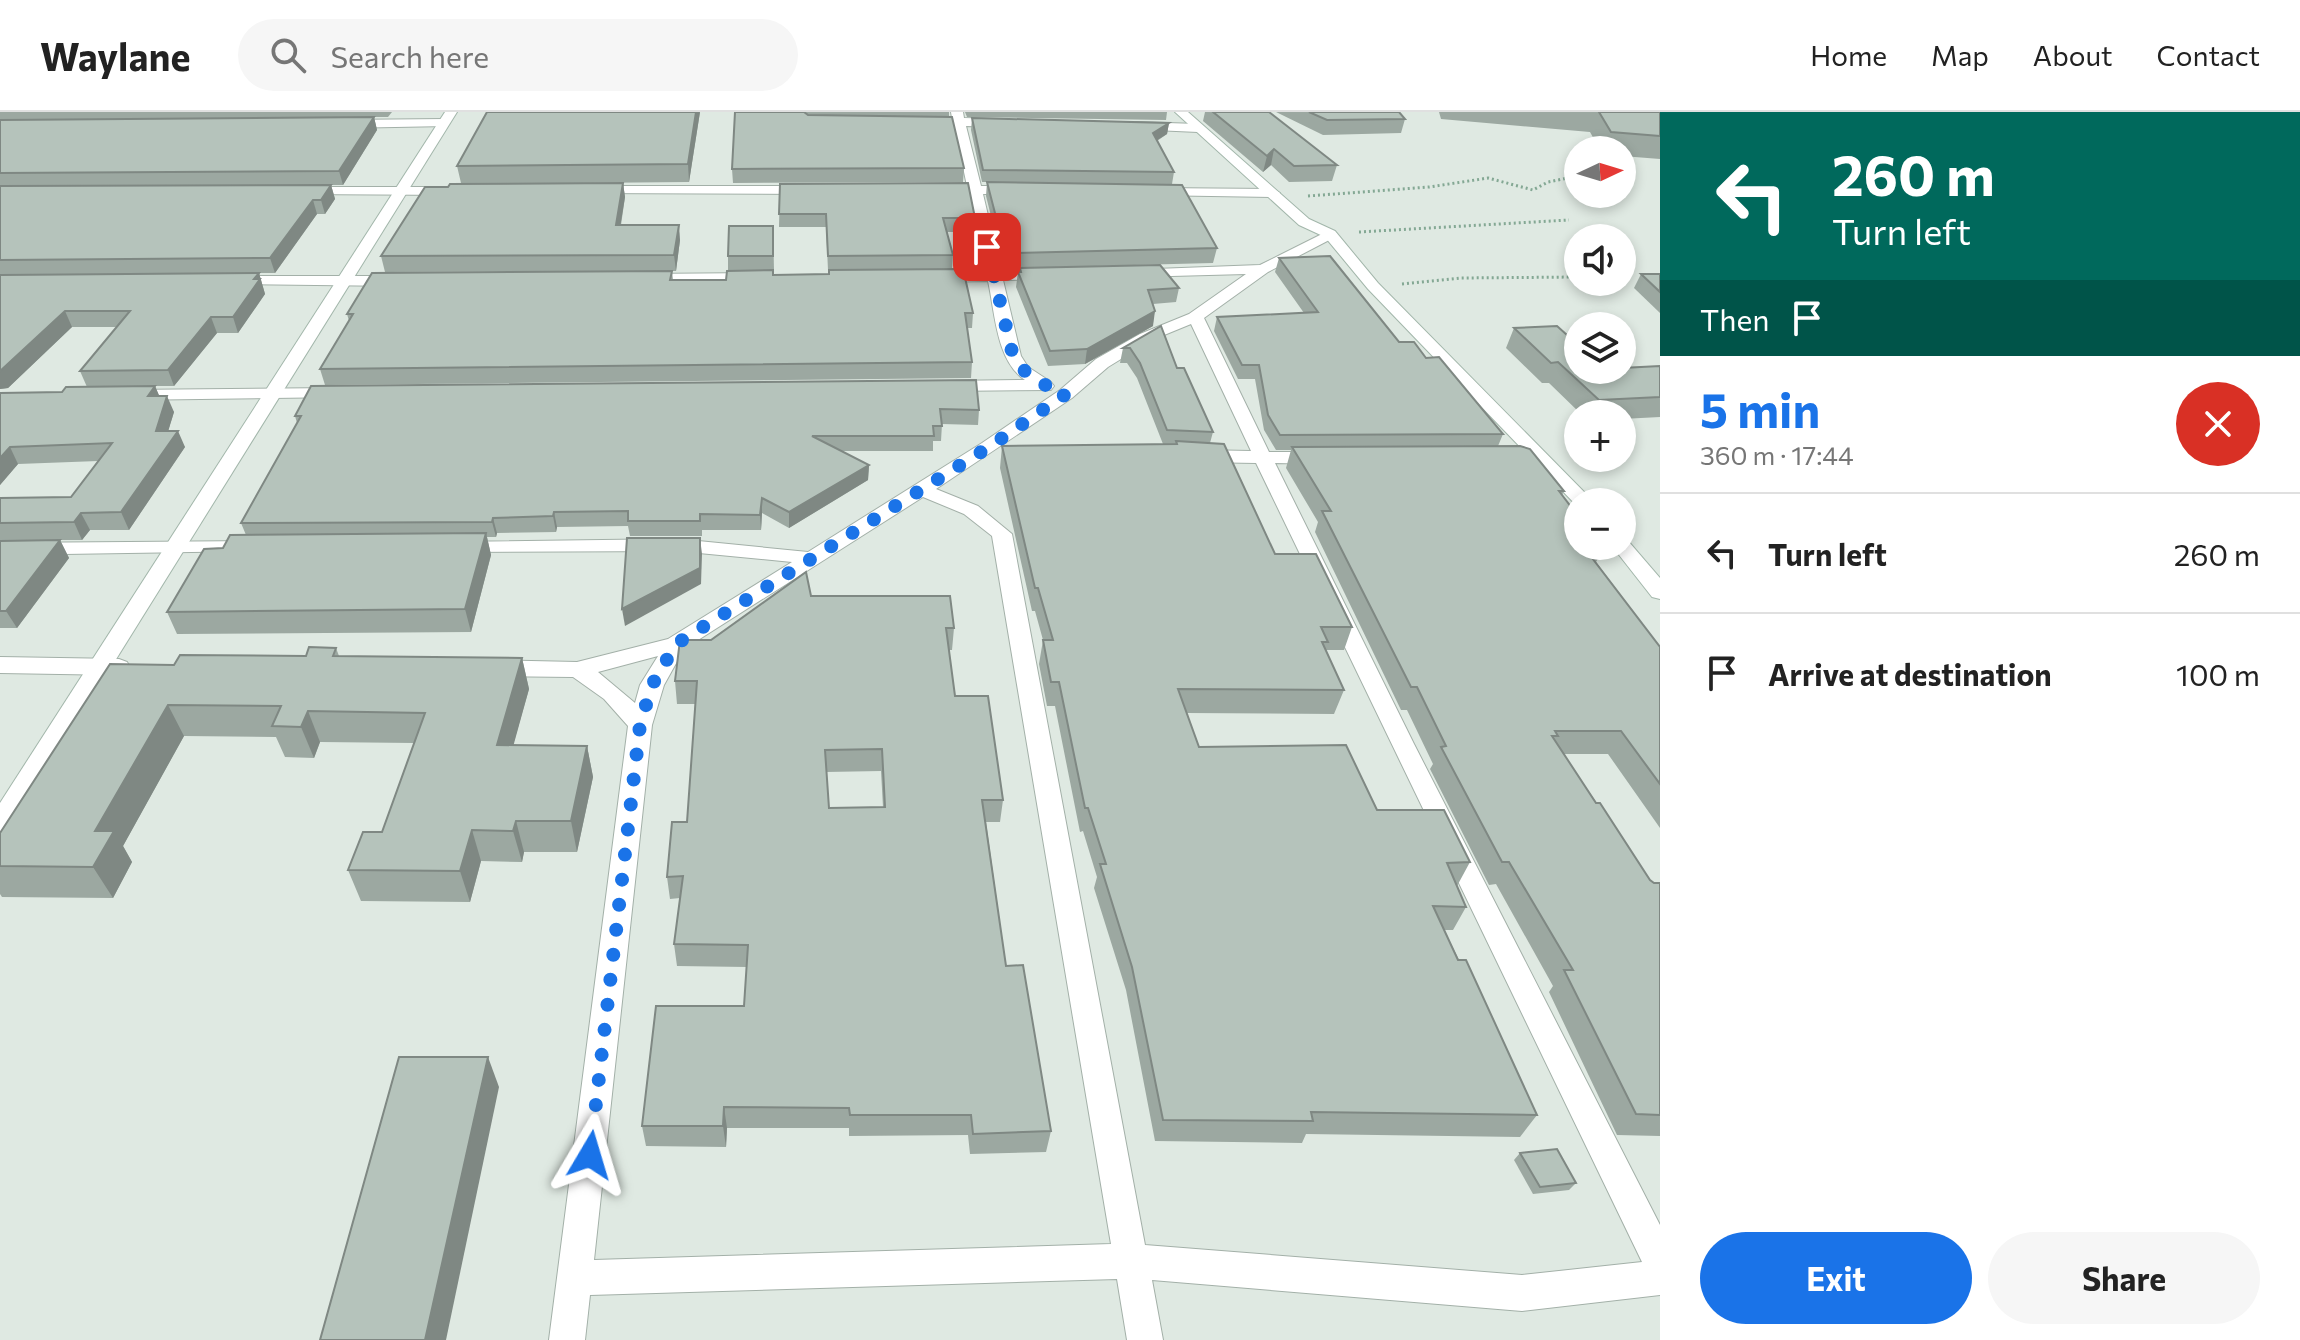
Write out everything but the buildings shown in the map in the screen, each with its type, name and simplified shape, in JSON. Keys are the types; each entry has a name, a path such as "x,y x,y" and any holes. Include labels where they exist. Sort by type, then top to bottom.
{"street":[{"path":"1181,112 1304,222 1330,234 1373,286 1571,488"},
{"path":"958,117 992,276 1013,356 1021,370 1043,385 1066,394"},
{"path":"914,121 958,117 1023,123"},
{"path":"333,124 447,118"},
{"path":"0,824 447,118"},
{"path":"1118,125 1198,128"},
{"path":"576,191 832,190"},
{"path":"927,190 1038,190"},
{"path":"293,192 465,191"},
{"path":"1147,192 1276,196"},
{"path":"466,667 577,670 676,644 989,447 1066,394 1102,363 1146,337 1195,317 1263,269 1330,234"},
{"path":"1120,273 1263,269"},
{"path":"913,277 1072,274"},
{"path":"628,279 771,278"},
{"path":"219,281 407,281"},
{"path":"1195,317 1660,1261"},
{"path":"933,386 1043,385"},
{"path":"107,395 353,392"},
{"path":"989,447 1019,448"},
{"path":"1187,455 1263,459 1341,457"},
{"path":"1511,458 1542,458"},
{"path":"920,489 971,510 1002,534 1145,1340"},
{"path":"441,547 707,545 766,550 810,558"},
{"path":"0,549 269,547"},
{"path":"1634,560 1660,592"},
{"path":"567,1340 640,725 652,685 676,644"},
{"path":"0,665 144,667"},
{"path":"577,670 613,693 640,725"},
{"path":"576,1278 1130,1261 1522,1293 1660,1277"}],"path":[{"path":"1276,196 1429,187 1488,178 1533,190 1548,182 1564,179"},
{"path":"1330,234 1569,220"},
{"path":"1373,286 1461,278 1564,277"}],"route":[{"path":"590,1155 640,725 652,685 676,644 989,447 1066,394 1043,385 1021,370 1013,356 987,247"}]}
